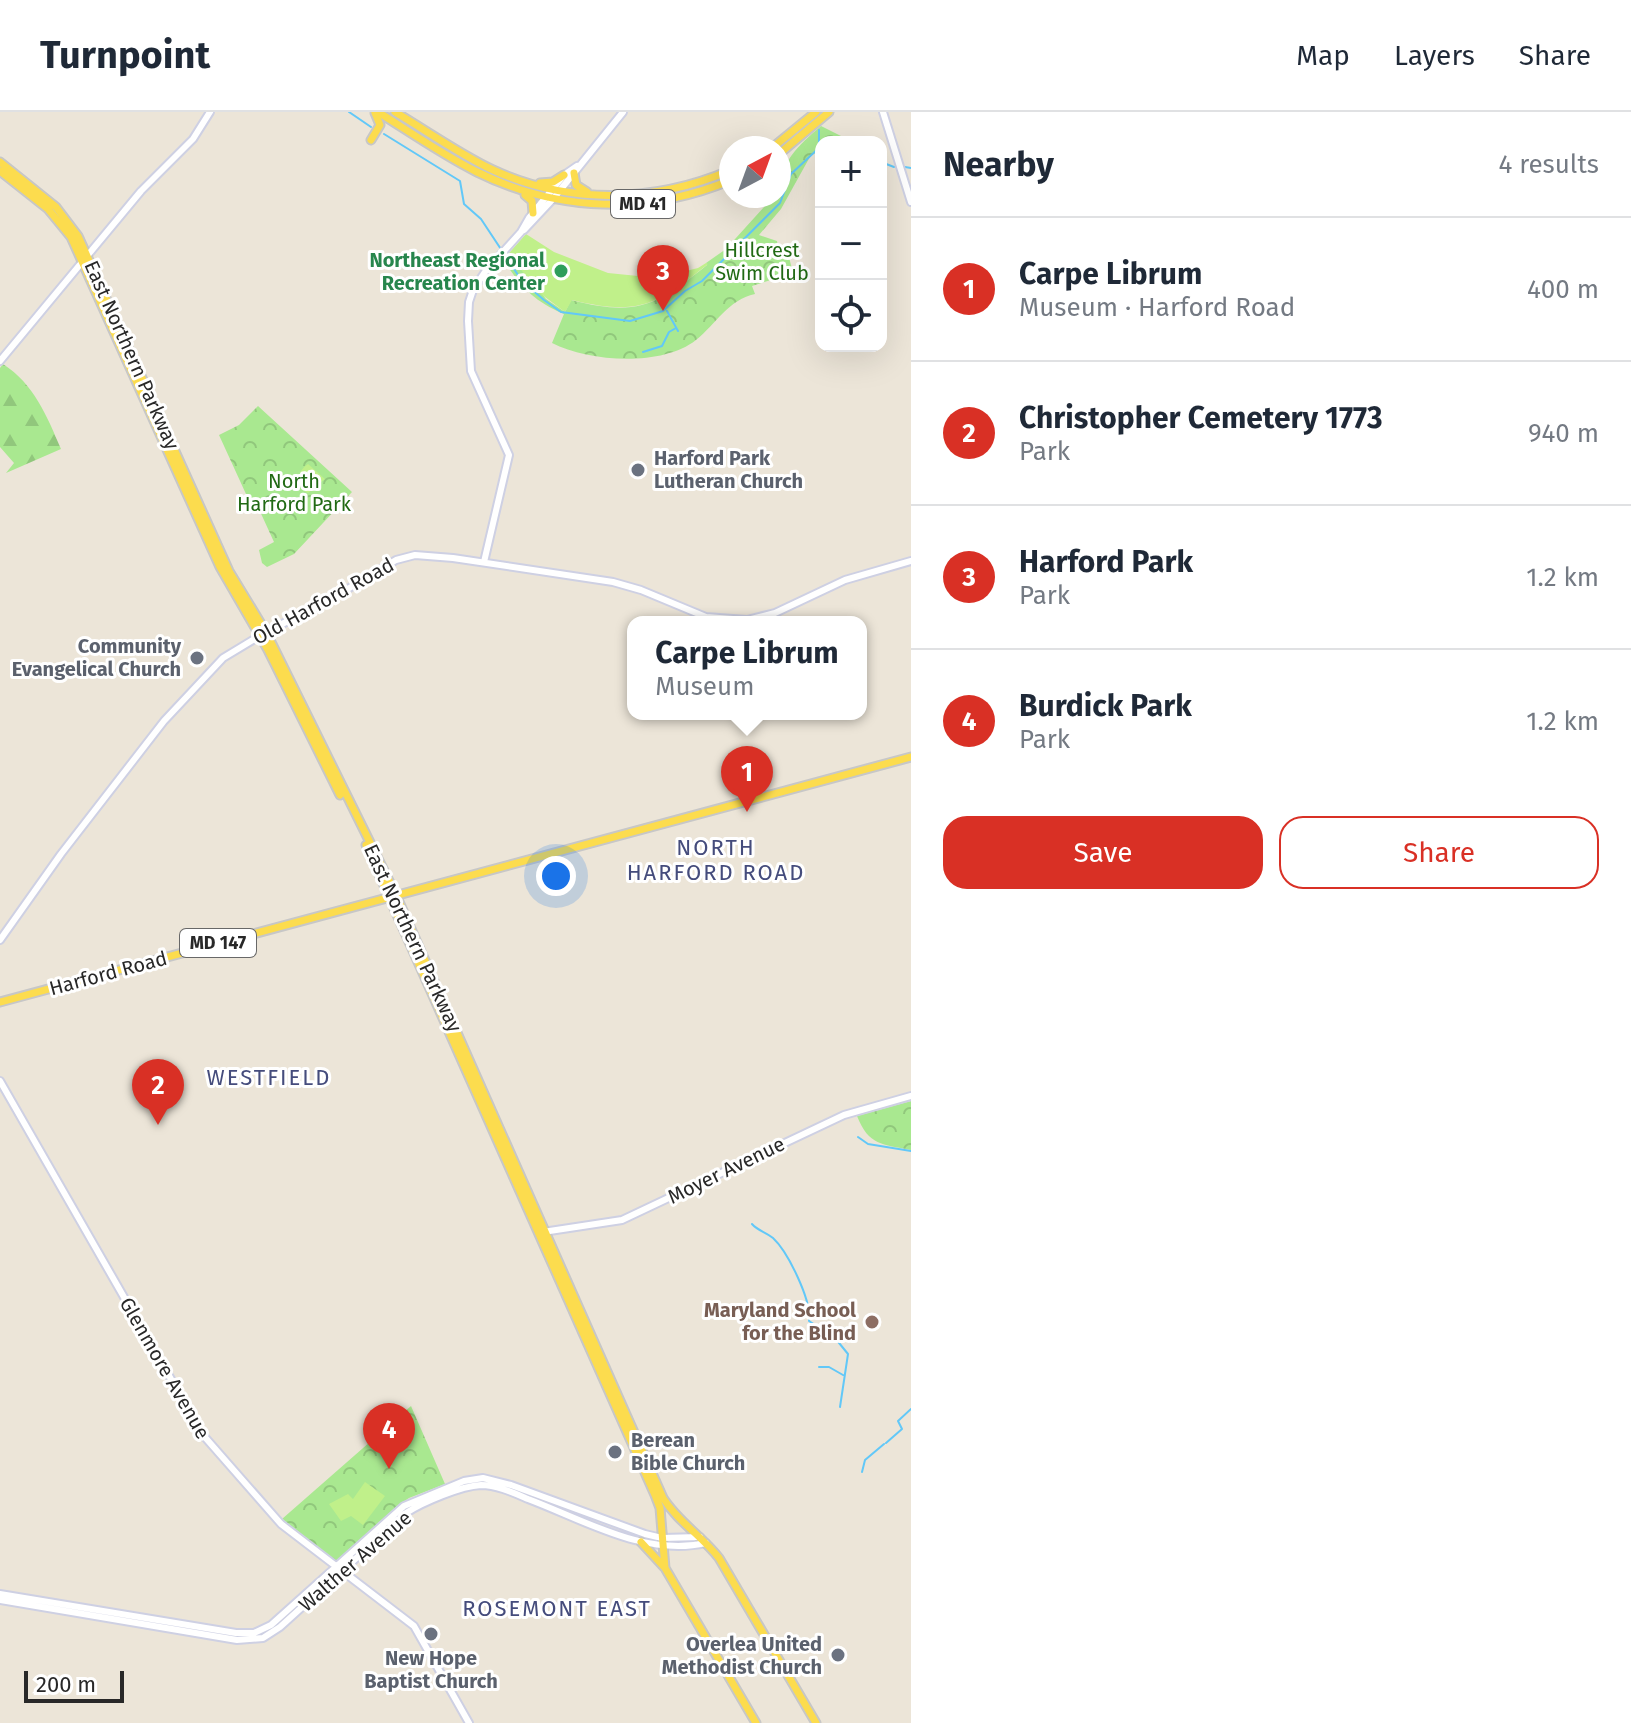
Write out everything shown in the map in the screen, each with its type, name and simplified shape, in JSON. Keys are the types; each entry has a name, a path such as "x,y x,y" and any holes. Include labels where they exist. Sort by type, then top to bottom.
{"main road":[{"path":"371,140 380,125 376,112"},
{"name":"MD 41","path":"376,112 461,164 501,183 600,205 638,204 687,196 719,184"},
{"name":"MD 41","path":"395,112 480,163 553,194 601,196 670,190 719,174"},
{"path":"790,136 830,112"},
{"path":"791,143 819,116"},
{"name":"East Northern Parkway","path":"0,162 56,207 72,226 84,259 235,584 393,896 663,1498 677,1517 703,1540 738,1589 816,1723"},
{"path":"576,170 578,188 601,196"},
{"name":"East Northern Parkway","path":"0,171 58,220 84,259"},
{"path":"520,181 549,183 564,175"},
{"path":"501,183 530,199 533,213"},
{"name":"Harford Road","path":"0,1002 911,757"},
{"name":"East Northern Parkway","path":"614,1394 660,1508 665,1568"},
{"path":"641,1542 665,1568 756,1723"}],"street":[{"path":"0,361 150,180 193,139 210,112"},
{"path":"521,232 533,213 576,170 623,112"},
{"path":"883,112 911,202"},
{"path":"484,562 509,455 471,371 470,322 476,290 553,194 564,175 576,170"},
{"name":"Old Harford Road","path":"0,940 61,854 164,721 223,658 404,557 432,556 484,562 620,584 703,616"},
{"name":"Old Harford Road","path":"763,616 845,580 911,561"},
{"name":"Glenmore Avenue","path":"0,1081 203,1435 281,1524 417,1629 469,1723"},
{"name":"Moyer Avenue","path":"542,1232 622,1220 836,1118 911,1096"},
{"name":"Walther Avenue","path":"0,1600 250,1640 263,1638 274,1632 409,1503 478,1478 497,1481 663,1542"},
{"name":"Walther Avenue","path":"0,1594 247,1634 258,1632 271,1625 411,1510 477,1485 503,1489 641,1542 703,1540"}],"green space":[{"path":"821,126 841,136 815,136 815,153 811,155 791,191 791,156"},
{"name":"Hillcrest Swim Club","path":"763,208 782,208 759,235 777,241 778,247 788,253 793,273 752,286 755,294 737,301 696,340 682,349 664,355 625,359 585,354 552,343 564,314 536,298 503,260 510,252 546,299 565,312 571,300 630,307 659,299 726,249"},
{"name":"Northeast Regional Recreation Center","path":"526,234 554,252 608,273 658,278 664,276 662,260 670,259 674,274 708,264 674,290 645,304 614,307 572,300 565,312 537,291 510,255"},
{"path":"3,364 31,391 61,449 6,473 14,463 0,447 0,368"},
{"name":"North Harford Park","path":"258,406 352,492 294,554 267,567 262,563 259,550 274,542 258,507 251,505 219,435 239,425"},
{"path":"308,464 325,479 308,493 301,487 299,479 301,471"},
{"path":"911,1101 911,1150 878,1142 866,1133 857,1116"},
{"path":"411,1406 445,1484 409,1498 396,1507 336,1561 282,1519"},
{"path":"365,1482 385,1496 363,1525 351,1516 341,1521 329,1504 348,1494 353,1499"}],"waterway":[{"path":"349,112 371,127"},
{"path":"819,130 819,136"},
{"path":"384,134 460,181 464,204 481,219 522,281 544,300 561,312 630,321 663,311 685,291 702,281 780,203 791,174 815,152"},
{"path":"887,164 894,167"},
{"path":"905,167 911,168"},
{"path":"667,311 678,331"},
{"path":"643,352 662,346 669,332 676,328"},
{"path":"858,1137 868,1144 911,1151"},
{"path":"752,1224 773,1238 785,1254 803,1290 809,1321 835,1338 848,1354 840,1407"},
{"path":"819,1367 829,1367 843,1375"},
{"path":"886,1443 902,1429 898,1421 911,1409"},
{"path":"862,1472 865,1460 884,1444"}],"place":[{"name":"Northeast Regional Recreation Center","path":"561,271"},
{"name":"Harford Park","path":"663,311"},
{"name":"Harford Park Lutheran Church","path":"638,470"},
{"name":"Community Evangelical Church","path":"197,658"},
{"name":"Carpe Librum","path":"747,812"},
{"name":"Christopher Cemetery 1773","path":"158,1125"},
{"name":"Maryland School for the Blind","path":"872,1322"},
{"name":"Berean Bible Church","path":"615,1452"},
{"name":"Burdick Park","path":"389,1469"},
{"name":"New Hope Baptist Church","path":"431,1634"},
{"name":"Overlea United Methodist Church","path":"838,1655"}],"district":[{"name":"NORTH HARFORD ROAD","path":"716,860"},
{"name":"WESTFIELD","path":"269,1077"},
{"name":"ROSEMONT EAST","path":"557,1608"}]}
